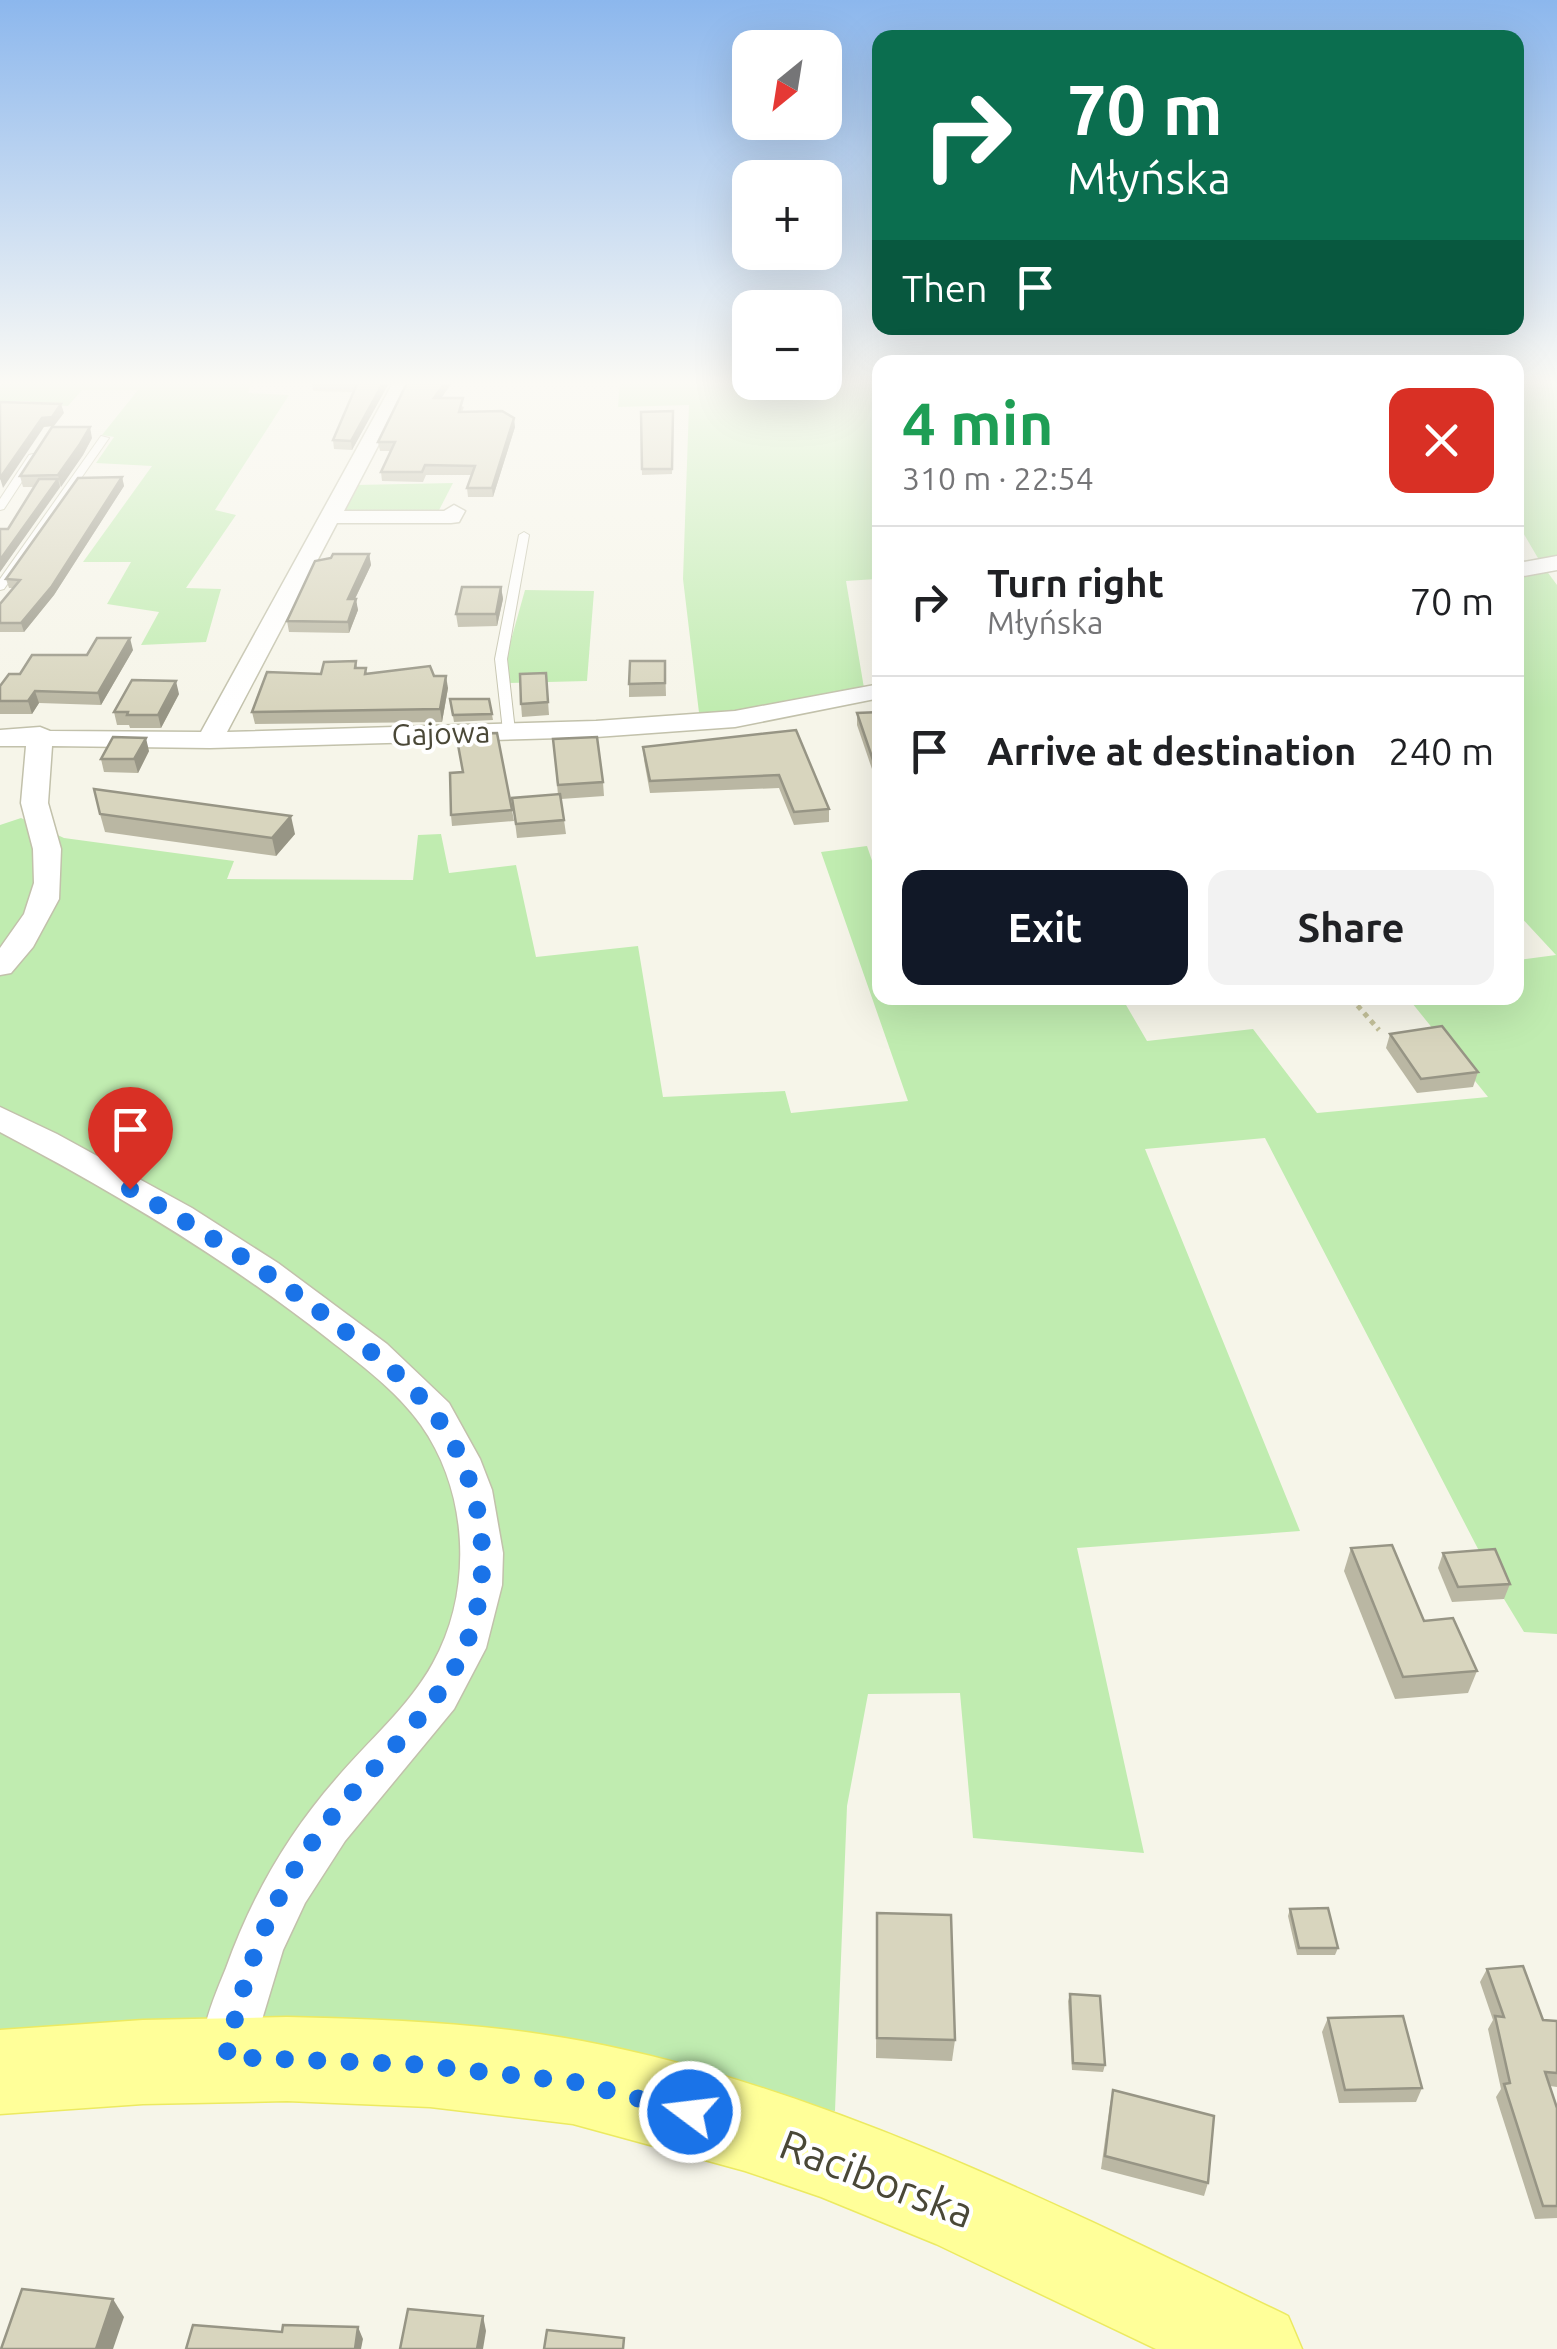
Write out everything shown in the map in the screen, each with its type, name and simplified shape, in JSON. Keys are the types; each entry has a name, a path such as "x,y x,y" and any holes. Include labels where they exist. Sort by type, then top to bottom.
{"main road":[{"name":"Raciborska","path":"0,2072 226,2057 411,2064 575,2082 729,2122 893,2179 1042,2244 1255,2349"}],"street":[{"path":"210,740 345,491"},
{"path":"331,516 451,517 454,511"},
{"path":"1524,569 1557,562"},
{"name":"Gajowa","path":"0,738 40,735 210,740 508,732 734,719 872,693"},
{"path":"0,966 36,925 50,884 47,848 36,817 33,786 40,735"},
{"path":"0,1118 184,1220 292,1289 396,1371 443,1426 472,1488 485,1553 476,1620 448,1679 407,1737 354,1792 305,1852 265,1923 241,1989 226,2057"}],"lane":[{"path":"0,587 67,491"},
{"path":"508,732 501,658 524,535"}],"path":[{"path":"1357,1005 1380,1030"}],"green space":[{"path":"134,491 227,491 215,510 236,515 186,588 221,589 206,642 141,645 159,612 107,604 131,562 83,562"},
{"path":"352,491 449,491 437,514 341,513"},
{"path":"686,491 872,491 872,579 846,581 865,694 700,721 683,579"},
{"path":"1524,491 1557,491 1557,563 1543,566 1557,585 1557,1634 1524,1632 1504,1599 1265,1138 1145,1149 1300,1531 1077,1548 1144,1853 973,1838 960,1693 868,1694 847,1806 835,2111 226,2057 0,2072 0,825 21,818 64,838 234,861 227,879 413,880 418,835 441,834 449,873 516,865 536,957 638,946 663,1097 785,1091 791,1113 908,1101 874,1005 1126,1005 1147,1041 1253,1029 1317,1113 1488,1097 1414,1005 1524,1005 1524,959 1556,955 1524,920 1524,569 1542,565 1524,534"},
{"path":"525,590 594,591 587,681 509,683 506,658"},
{"path":"867,846 872,861 872,998 821,852"}],"building":[{"path":"32,491 50,491 0,560 0,529 8,529"},
{"path":"69,491 113,491 52,586 21,623 0,623 0,604 20,580 6,579"},
{"path":"333,554 369,554 348,599 356,599 348,622 287,621 315,561 331,558"},
{"path":"462,587 501,587 496,614 456,614"},
{"path":"97,638 130,638 98,693 35,691 28,701 0,701 0,686 9,674 20,674 32,655 87,655"},
{"path":"356,661 355,668 366,668 365,674 430,666 434,676 446,676 440,709 252,712 267,672 321,674 324,662"},
{"path":"630,661 665,661 665,683 629,684"},
{"path":"546,673 548,702 521,704 520,674"},
{"path":"132,680 176,681 158,715 114,712"},
{"path":"450,699 489,699 492,714 453,715"},
{"path":"872,712 872,757 857,713"},
{"path":"796,730 829,809 794,812 779,775 650,781 643,747"},
{"path":"497,733 512,810 451,815 450,773 463,772 456,734"},
{"path":"113,737 146,738 134,759 101,759"},
{"path":"597,737 603,782 558,785 553,739"},
{"path":"94,789 291,816 272,838 100,814"},
{"path":"560,794 564,820 516,824 512,798"},
{"path":"1442,1026 1478,1072 1421,1079 1390,1034"},
{"path":"1392,1545 1424,1621 1453,1618 1477,1671 1403,1677 1351,1548"},
{"path":"1495,1549 1510,1584 1458,1587 1443,1553"},
{"path":"1328,1908 1338,1948 1299,1948 1290,1909"},
{"path":"877,1913 951,1915 955,2040 877,2038"},
{"path":"1523,1966 1543,2020 1557,2021 1557,2073 1545,2072 1557,2108 1557,2206 1543,2206 1504,2084 1510,2083 1495,2016 1504,2017 1487,1969"},
{"path":"1070,1994 1100,1996 1105,2065 1073,2063"},
{"path":"1403,2016 1422,2088 1345,2090 1328,2018"},
{"path":"1113,2090 1214,2116 1208,2183 1105,2156"},
{"path":"22,2289 113,2299 96,2349 1,2349"},
{"path":"408,2309 483,2316 477,2349 400,2349"},
{"path":"193,2325 282,2332 283,2325 358,2327 355,2349 186,2349"},
{"path":"547,2330 624,2338 623,2349 544,2349"}],"route":[{"path":"130,1189 292,1289 396,1371 443,1426 472,1488 485,1553 476,1620 448,1679 407,1737 354,1792 305,1852 265,1923 241,1989 226,2057 411,2064 575,2082 690,2112"}]}
